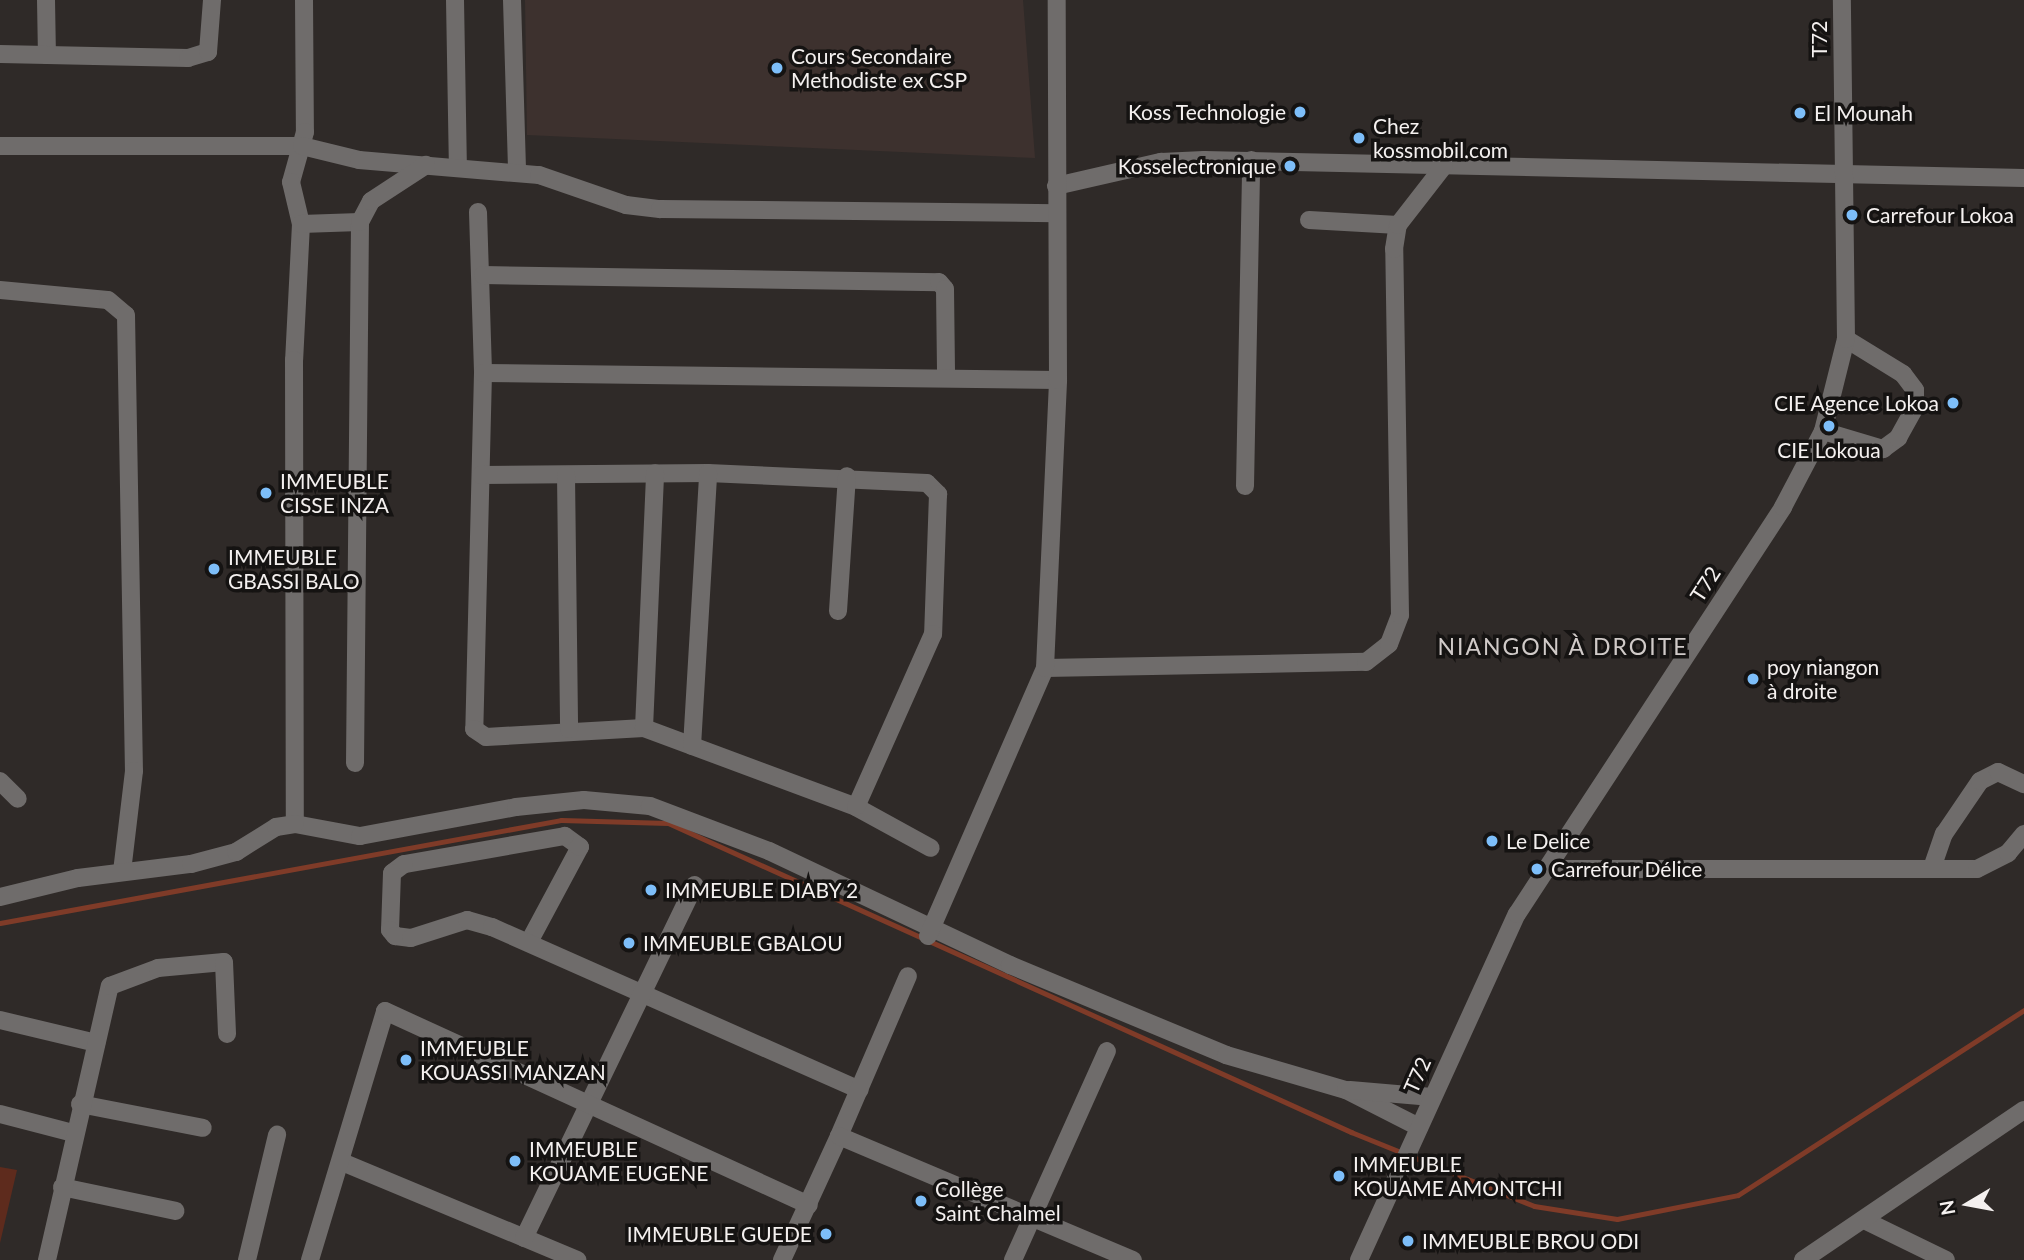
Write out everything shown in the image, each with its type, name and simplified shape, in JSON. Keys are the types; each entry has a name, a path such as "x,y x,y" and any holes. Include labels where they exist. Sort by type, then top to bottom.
{"street":[{"path":"46,0 47,55"},
{"path":"0,54 188,58 208,52 212,0"},
{"path":"295,824 295,323 301,224 291,182 302,146 304,0"},
{"path":"456,0 458,167"},
{"path":"512,0 517,173"},
{"path":"929,932 1045,668 1058,380 1058,0"},
{"name":"T72","path":"1359,1260 1497,951 1545,869 1783,507 1823,431 1846,339 1842,0"},
{"path":"0,146 302,146 426,165 517,173 660,209 1056,213"},
{"path":"1056,187 1161,162 1251,160 1444,166 1844,171 2024,178"},
{"path":"1245,486 1251,160"},
{"path":"355,763 360,222 371,201 426,165"},
{"path":"1045,668 1366,662 1390,644 1400,615 1398,225 1444,166"},
{"path":"478,212 483,275 483,373 474,729 486,737 569,729 645,728 856,807 931,848"},
{"path":"1308,220 1398,225"},
{"path":"301,224 360,222"},
{"path":"483,275 939,282 945,289 946,376"},
{"path":"0,290 107,300 126,315 134,771 122,871"},
{"path":"1823,431 1882,449 1898,438 1915,407 1915,390 1903,374 1846,339"},
{"path":"483,373 946,376 1058,380"},
{"path":"645,728 655,473"},
{"path":"481,475 708,473 916,477 938,494 933,634 856,807"},
{"path":"692,746 708,473"},
{"path":"566,475 569,729"},
{"path":"838,611 847,476"},
{"path":"1931,868 1944,834 1979,781 1998,772 2024,784"},
{"path":"0,782 18,799"},
{"path":"0,897 122,871 236,852 276,827 295,824 360,836 516,807 584,800 650,806 769,851 929,932 1226,1055 1346,1090 1432,1097"},
{"path":"1545,869 1931,868 1991,864 2024,834"},
{"path":"529,942 580,846 565,836 404,864 392,873 390,930 395,936 411,938 467,920 529,942 649,992 859,1090"},
{"path":"524,1238 649,992 695,885"},
{"path":"47,1260 80,1104 116,980 210,961 224,962 229,972 227,1034"},
{"path":"782,1260 809,1205 908,976"},
{"path":"310,1260 342,1162 385,1011 809,1205"},
{"path":"0,1020 96,1043"},
{"path":"1013,1260 1107,1051"},
{"path":"1346,1090 1416,1133"},
{"path":"80,1104 203,1128"},
{"path":"1802,1260 2024,1110"},
{"path":"0,1114 73,1133"},
{"path":"247,1260 277,1135"},
{"path":"839,1136 1133,1260"},
{"path":"342,1162 577,1260"},
{"path":"62,1187 176,1211"},
{"path":"1864,1220 1946,1260"},
{"path":"1832,1260 1842,1235"}],"shaded area":[{"name":"Cours Secondaire Methodiste ex CSP","path":"525,0 1023,0 1035,158 527,135"},
{"path":"0,1167 17,1170 0,1243"}],"waterway":[{"path":"0,923 561,820 668,823 1351,1132 1534,1206 1617,1219 1738,1195 2024,1010"}],"place":[{"name":"Cours Secondaire Methodiste ex CSP","path":"777,68"},
{"name":"Koss Technologie","path":"1300,112"},
{"name":"El Mounah","path":"1800,113"},
{"name":"Chez kossmobil.com","path":"1359,138"},
{"name":"Kosselectronique","path":"1290,166"},
{"name":"Carrefour Lokoa","path":"1852,215"},
{"name":"CIE Agence Lokoa","path":"1953,403"},
{"name":"CIE Lokoua","path":"1829,426"},
{"name":"IMMEUBLE CISSE INZA","path":"266,493"},
{"name":"IMMEUBLE GBASSI BALO","path":"214,569"},
{"name":"poy niangon à droite","path":"1753,679"},
{"name":"Le Delice","path":"1492,841"},
{"name":"Carrefour Délice","path":"1537,869"},
{"name":"IMMEUBLE DIABY 2","path":"651,890"},
{"name":"IMMEUBLE GBALOU","path":"629,943"},
{"name":"IMMEUBLE KOUASSI MANZAN","path":"406,1060"},
{"name":"IMMEUBLE KOUAME EUGENE","path":"515,1161"},
{"name":"IMMEUBLE KOUAME AMONTCHI","path":"1339,1176"},
{"name":"Collège Saint Chalmel","path":"921,1201"},
{"name":"IMMEUBLE GUEDE","path":"826,1234"},
{"name":"IMMEUBLE BROU ODI","path":"1408,1241"}],"district":[{"name":"NIANGON À DROITE","path":"1563,646"}]}
